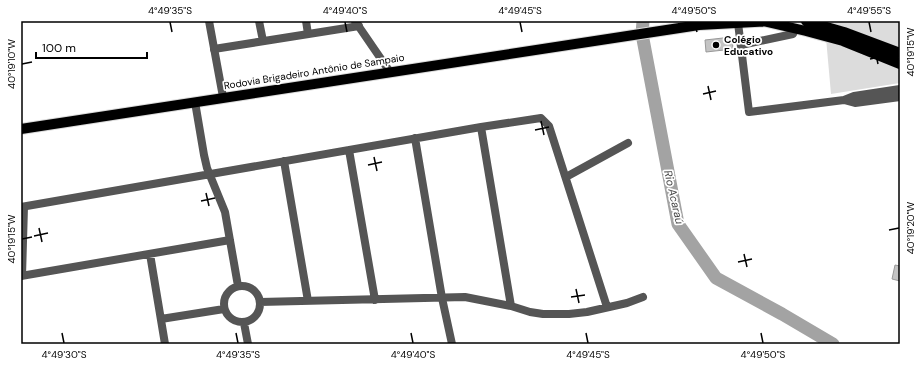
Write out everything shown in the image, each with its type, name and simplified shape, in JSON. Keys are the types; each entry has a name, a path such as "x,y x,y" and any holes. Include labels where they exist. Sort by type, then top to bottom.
{"main road":[{"name":"Rodovia Brigadeiro Antônio de Sampaio","path":"21,128 611,40 699,25 738,22 770,21 843,42 900,64"},
{"path":"806,21 823,23 900,53"}],"street":[{"path":"209,21 223,97"},
{"path":"259,21 263,41"},
{"path":"306,21 308,34"},
{"path":"738,22 749,112 844,100 855,103 900,89"},
{"path":"214,49 308,34 357,23 390,72"},
{"path":"741,45 793,34 795,29"},
{"path":"880,96 900,98"},
{"path":"195,102 204,155 225,212 238,286"},
{"path":"230,240 22,276 22,207 539,117 544,119 549,126 608,308"},
{"path":"481,126 511,306"},
{"path":"415,138 442,298 452,344"},
{"path":"566,177 628,143"},
{"path":"349,150 375,300"},
{"path":"284,161 308,301"},
{"path":"150,254 165,344"},
{"path":"238,286 244,286 255,291 260,302 260,308 254,318 244,323 234,321 226,314 224,309 224,297 228,292 238,286"},
{"path":"260,302 375,300 466,296 511,306 530,312 543,314 569,314 608,308 643,297"},
{"path":"161,320 224,309"},
{"path":"244,323 248,344"}],"shaded area":[{"path":"823,21 900,21 900,50"},
{"path":"826,38 900,67 900,83 831,94"}],"building":[{"path":"732,37 733,49 706,52 705,40"},
{"path":"895,265 900,266 900,281 892,279"}],"waterway":[{"name":"Rio Acaraú","path":"643,21 642,34 678,224 716,278 833,344"}],"place":[{"name":"Colégio Educativo","path":"716,45"}]}
